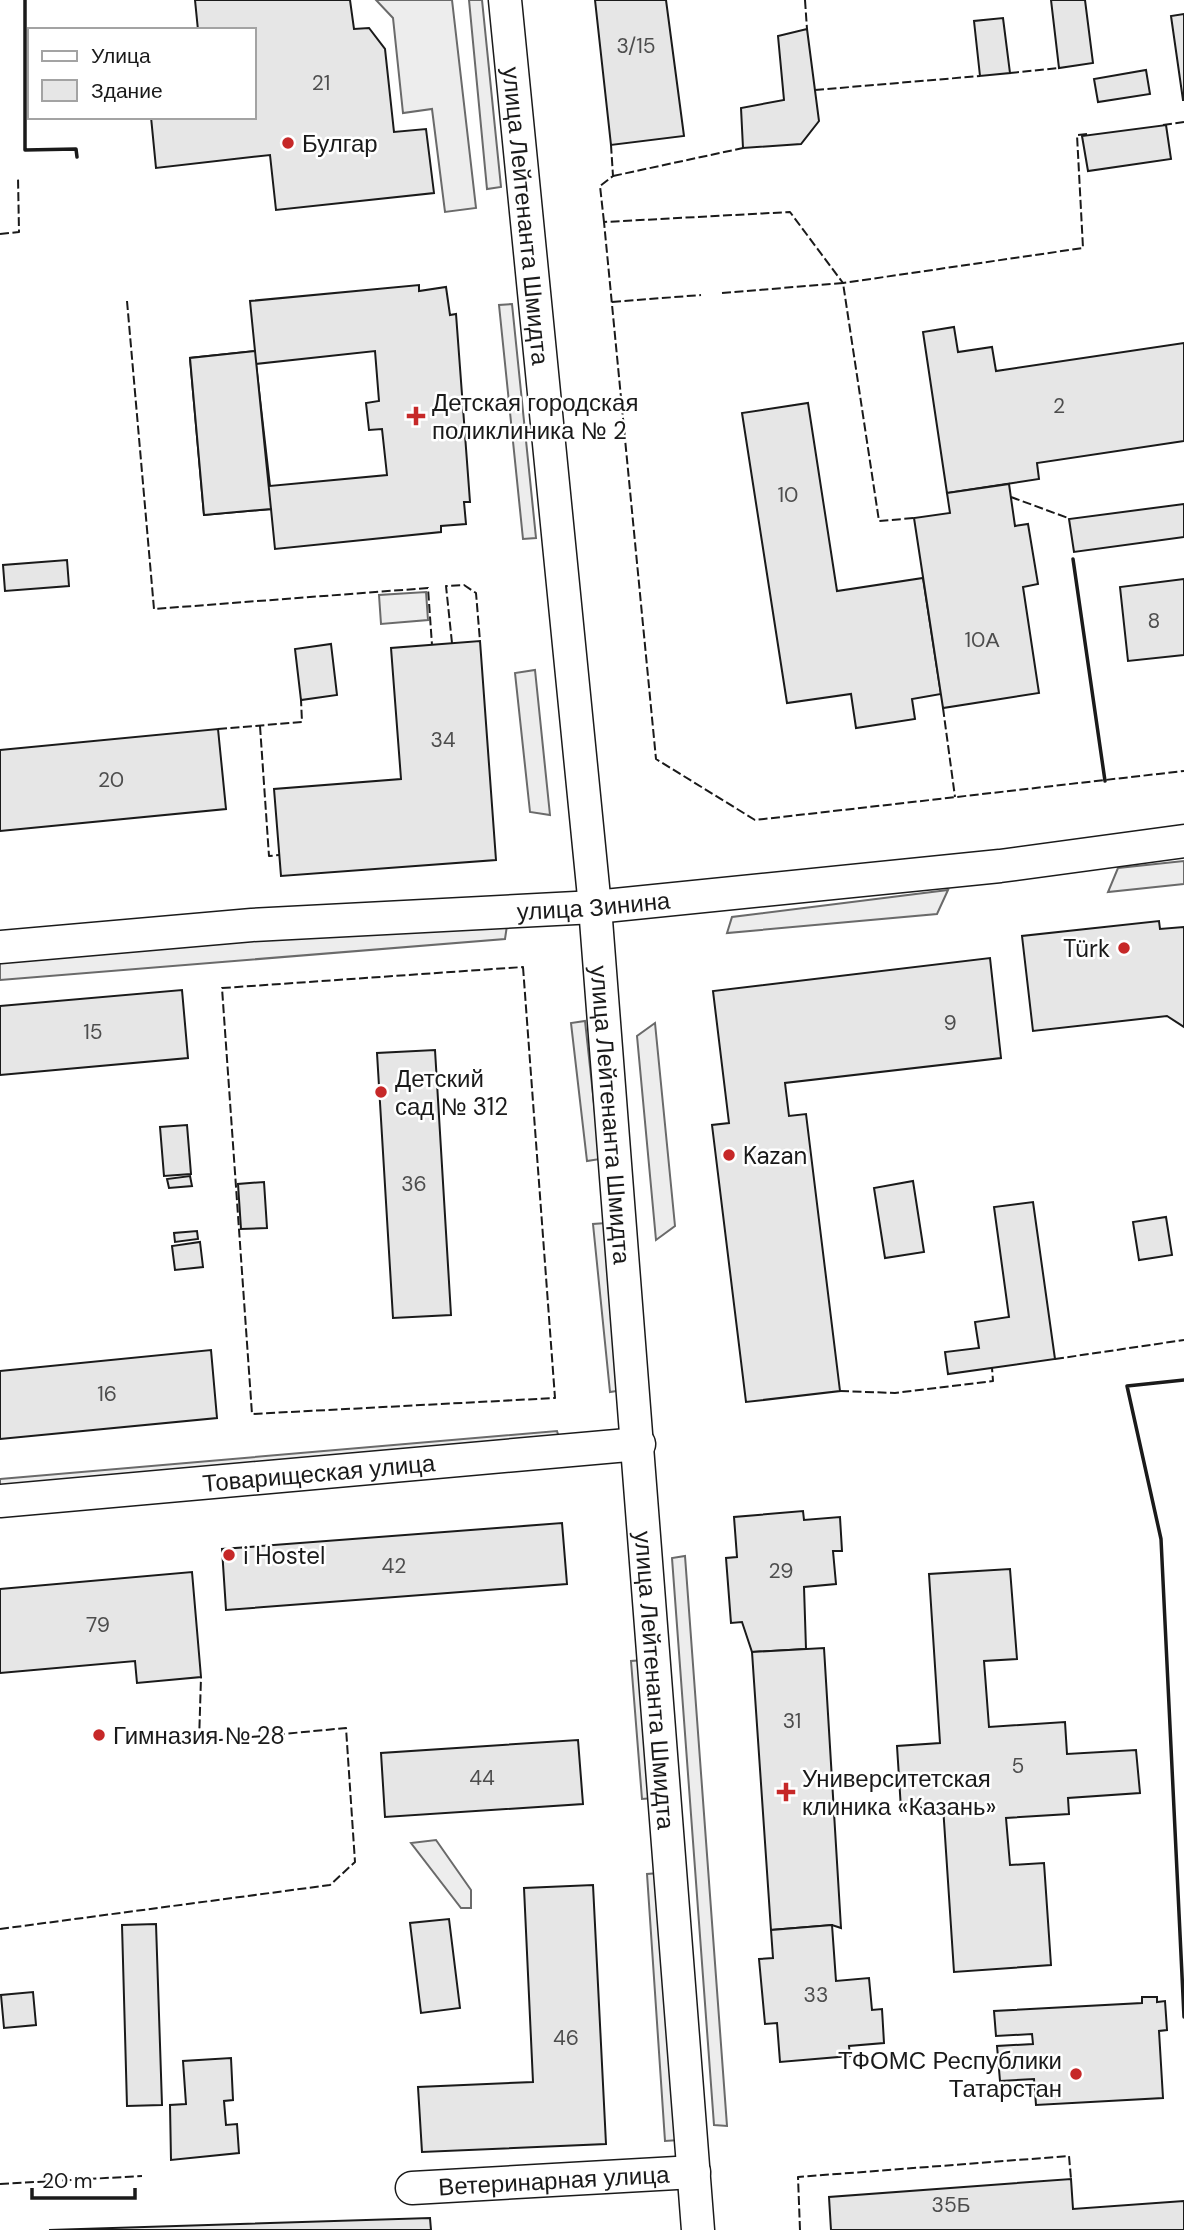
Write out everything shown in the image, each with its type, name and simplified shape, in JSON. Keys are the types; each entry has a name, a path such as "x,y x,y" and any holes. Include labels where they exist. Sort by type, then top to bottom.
{"street":[{"name":"улица Лейтенанта Шмидта","path":"505,0 595,907 639,1444 698,2230"},
{"name":"улица Зинина","path":"0,947 252,925 595,907 1000,866 1184,841"},
{"name":"Товарищеская улица","path":"0,1501 639,1444"},
{"name":"Ветеринарная улица","path":"412,2189 694,2172"}],"shaded area":[{"path":"376,0 452,0 476,208 445,212 432,109 403,113 393,18"},
{"path":"469,0 482,0 501,187 487,189"},
{"path":"512,304 536,538 523,539 499,305"},
{"path":"426,592 428,620 381,624 379,595"},
{"path":"535,670 550,815 530,812 515,673"},
{"path":"1184,861 1184,884 1108,892 1118,868"},
{"path":"948,890 937,914 727,933 732,917"},
{"path":"509,912 505,939 0,980 0,947"},
{"path":"585,1021 600,1159 587,1161 571,1023"},
{"path":"655,1023 675,1226 656,1240 637,1036"},
{"path":"606,1223 623,1390 610,1392 593,1224"},
{"path":"557,1431 563,1451 0,1501 0,1479"},
{"path":"685,1556 727,2126 714,2125 672,1558"},
{"path":"644,1660 654,1798 642,1799 631,1661"},
{"path":"436,1840 471,1890 471,1908 461,1908 411,1843"},
{"path":"659,1873 679,2140 665,2141 647,1874"}],"building":[{"path":"195,0 350,0 354,29 369,28 385,49 394,132 426,129 434,193 276,210 270,155 156,168 151,119 256,119 256,28 198,28"},
{"path":"595,0 666,0 684,136 611,145"},
{"path":"1051,0 1085,0 1093,63 1059,68"},
{"path":"1184,14 1184,100 1183,100 1171,16"},
{"path":"1003,18 1010,73 980,76 974,21"},
{"path":"807,29 819,121 801,144 743,148 741,108 784,100 778,36"},
{"path":"1146,70 1150,94 1098,102 1094,79"},
{"path":"1166,125 1171,159 1088,171 1082,136"},
{"name":"Детская городская поликлиника № 2","path":"419,285 419,291 446,287 450,315 456,314 470,502 464,502 466,524 441,526 441,532 275,549 271,509 204,515 190,358 255,351 250,301","holes":["375,351 379,401 366,403 369,430 382,429 387,475 270,486 256,364"]},
{"path":"954,327 958,352 992,347 996,371 1184,343 1184,441 1037,463 1039,479 947,493 923,332"},
{"path":"255,351 271,509 204,515 190,358"},
{"path":"808,403 837,591 923,578 941,694 912,699 915,719 856,728 851,694 787,703 742,413"},
{"path":"1009,484 1015,526 1028,524 1038,584 1023,587 1039,693 943,708 914,518 950,513 947,493"},
{"path":"1184,504 1184,537 1074,552 1069,519"},
{"path":"67,560 69,586 5,591 3,565"},
{"path":"1184,579 1184,655 1128,661 1120,587"},
{"path":"480,641 496,860 281,876 274,789 401,779 391,648"},
{"path":"331,644 337,695 301,700 295,649"},
{"path":"218,729 226,809 0,831 0,750"},
{"path":"1159,921 1160,929 1184,927 1184,1027 1167,1016 1033,1031 1022,936"},
{"path":"990,958 1001,1058 785,1083 789,1116 806,1114 840,1391 746,1402 712,1125 729,1123 713,991"},
{"path":"182,990 188,1058 0,1075 0,1006"},
{"path":"435,1050 451,1315 393,1318 377,1053"},
{"path":"187,1125 191,1174 164,1176 160,1127"},
{"path":"190,1176 192,1186 169,1188 167,1179"},
{"path":"913,1181 924,1252 885,1258 874,1188"},
{"path":"264,1182 267,1228 241,1229 238,1184"},
{"path":"1033,1202 1055,1359 948,1374 945,1352 979,1348 975,1322 1009,1317 994,1207"},
{"path":"1166,1217 1172,1255 1139,1260 1133,1222"},
{"path":"197,1231 198,1239 175,1242 174,1233"},
{"path":"200,1242 203,1267 175,1270 172,1246"},
{"path":"211,1350 217,1418 0,1439 0,1371"},
{"path":"803,1511 804,1520 840,1517 842,1551 833,1551 836,1584 804,1587 806,1649 752,1652 742,1622 731,1623 726,1558 737,1557 734,1517"},
{"path":"562,1523 567,1584 226,1610 222,1549"},
{"path":"1010,1569 1017,1659 984,1661 989,1727 1065,1722 1067,1754 1136,1750 1140,1793 1068,1798 1069,1814 1006,1818 1010,1865 1044,1863 1051,1965 954,1972 943,1806 901,1809 897,1746 940,1743 929,1574"},
{"path":"192,1572 201,1677 137,1683 135,1661 0,1673 0,1589"},
{"path":"824,1648 841,1928 832,1925 771,1930 752,1652"},
{"path":"578,1740 583,1804 385,1817 381,1753"},
{"path":"593,1885 606,2144 422,2152 418,2087 533,2082 524,1888"},
{"path":"449,1919 460,2008 421,2013 410,1923"},
{"path":"156,1924 162,2105 127,2106 122,1925"},
{"path":"832,1925 836,1981 869,1978 872,2010 882,2009 884,2043 849,2046 850,2056 780,2062 777,2023 765,2024 759,1959 773,1958 771,1930"},
{"path":"33,1992 36,2025 4,2028 1,1995"},
{"path":"1142,1997 1157,1997 1157,2002 1165,2001 1167,2030 1159,2031 1163,2098 1036,2105 1034,2079 1000,2081 997,2046 1033,2044 1032,2034 996,2036 994,2011 1142,2003"},
{"path":"231,2058 233,2100 224,2101 226,2125 237,2124 239,2153 171,2160 170,2105 186,2104 183,2061"},
{"path":"1071,2179 1073,2209 1184,2201 1184,2230 831,2230 829,2197"},
{"path":"430,2218 431,2230 49,2230"}],"fence":[{"path":"805,0 807,29"},
{"path":"1010,73 1059,68"},
{"path":"815,90 980,76"},
{"path":"1163,125 1184,122"},
{"path":"1087,134 1077,135 1083,248 843,283 790,212 604,222 656,759 755,820 1184,771"},
{"path":"604,222 600,186 613,176 611,145"},
{"path":"613,176 743,148"},
{"path":"0,234 19,232 18,177"},
{"path":"722,293 843,283 879,521 914,518"},
{"path":"612,302 701,295"},
{"path":"127,301 154,609 428,588 432,645"},
{"path":"1011,497 1068,518"},
{"path":"452,643 446,586 464,585 476,593 480,641"},
{"path":"218,729 302,722 301,700"},
{"path":"943,708 955,797"},
{"path":"260,726 269,856 279,855"},
{"path":"523,967 555,1398 252,1414 222,988 523,967"},
{"path":"1055,1359 1184,1340"},
{"path":"840,1391 895,1393 993,1381 992,1368"},
{"path":"0,1929 330,1885 355,1862 346,1728 199,1742 201,1677"},
{"path":"800,2230 798,2177 1069,2156 1071,2179"},
{"path":"0,2184 142,2176"}],"wall":[{"path":"25,0 25,150 76,149 77,157"},
{"path":"1073,559 1105,781"},
{"path":"1184,1380 1127,1386 1161,1539 1184,2017"}],"place":[{"name":"Булгар","path":"288,143"},
{"name":"Детская городская поликлиника № 2","path":"416,416"},
{"name":"Türk","path":"1124,948"},
{"name":"Детский сад № 312","path":"381,1092"},
{"name":"Kazan","path":"729,1155"},
{"name":"i Hostel","path":"229,1555"},
{"name":"Гимназия № 28","path":"99,1735"},
{"name":"Университетская клиника «Казань»","path":"786,1792"},
{"name":"ТФОМС Республики Татарстан","path":"1076,2074"}]}
